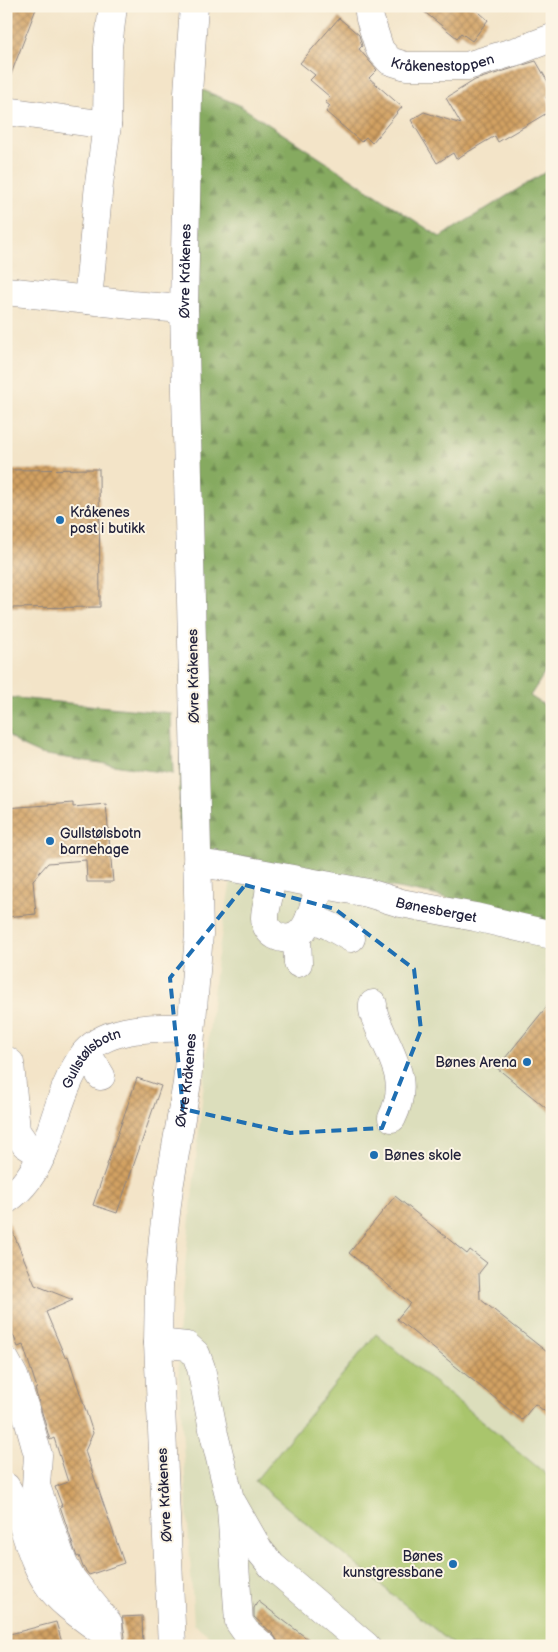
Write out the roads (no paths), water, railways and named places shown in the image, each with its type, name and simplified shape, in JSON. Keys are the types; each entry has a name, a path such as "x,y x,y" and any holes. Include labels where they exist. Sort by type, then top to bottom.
{"main road":[{"path":"88,300 99,184 107,125 108,47 113,6"},
{"name":"Øvre Kråkenes","path":"172,1646 159,1406 158,1343 159,1286 163,1238 169,1188 187,1082 199,934 184,309 188,93 194,6"},
{"name":"Kråkenestoppen","path":"368,6 380,50 390,61 406,66 467,66 552,38"},
{"path":"6,111 107,125"},
{"path":"6,291 131,306 184,309"},
{"name":"Bønesberget","path":"198,863 368,893 402,903 475,916 552,936"},
{"path":"263,874 268,880 269,886 265,918 267,927 273,935 282,938 293,938 303,926"},
{"path":"298,964 303,926 320,884"},
{"path":"303,926 330,926 351,938"},
{"path":"373,1004 376,1019 392,1052 400,1075 398,1101 392,1118"},
{"name":"Gullstølsbotn","path":"6,1200 28,1180 42,1155 72,1074 86,1052 101,1040 123,1033 146,1029 191,1028"},
{"path":"86,1052 101,1076"},
{"path":"6,1060 10,1063 16,1131 25,1144 42,1155"},
{"path":"158,1343 187,1346 196,1354 201,1368 214,1434 230,1499 239,1622 246,1632 263,1646"},
{"path":"6,1361 14,1376 26,1412 38,1455 36,1486 63,1563 71,1578 108,1623 109,1642"},
{"path":"6,1487 49,1586 62,1601 109,1642"},
{"path":"230,1499 254,1542 272,1566 366,1646"}],"place":[{"name":"Kråkenes post i butikk","path":"60,520"},
{"name":"Gullstølsbotn barnehage","path":"50,841"},
{"name":"Bønes Arena","path":"527,1062"},
{"name":"Bønes skole","path":"374,1155"},
{"name":"Bønes kunstgressbane","path":"453,1564"}]}
